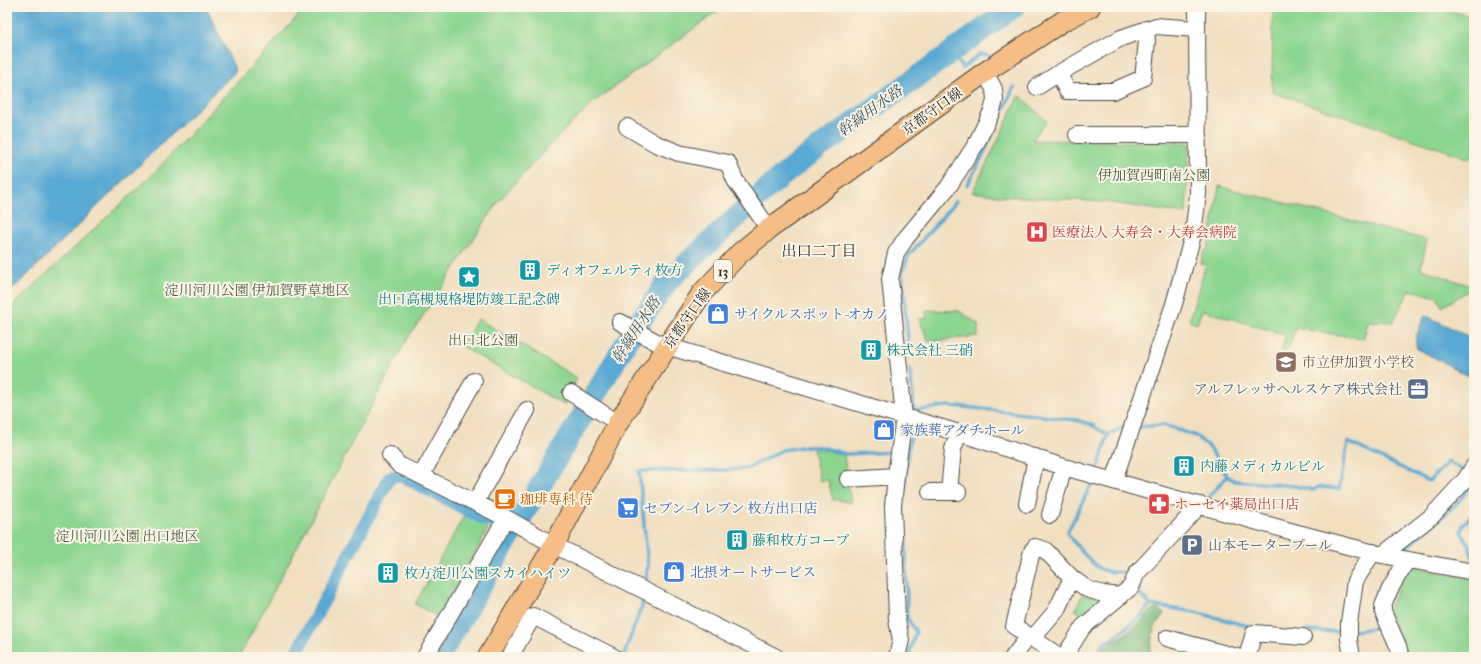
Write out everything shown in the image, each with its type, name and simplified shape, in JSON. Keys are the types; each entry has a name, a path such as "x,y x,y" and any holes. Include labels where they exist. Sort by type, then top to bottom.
{"main road":[{"name":"京都守口線","path":"488,657 548,541 614,421 664,345 702,293 767,226 985,72 1063,21 1090,7"}],"street":[{"path":"1114,480 1174,304 1193,235 1198,194 1199,135 1197,7"},
{"path":"1037,87 1059,72 1121,38 1156,26 1197,28"},
{"path":"1059,72 1067,91 1114,91 1143,78 1147,40 1146,29"},
{"path":"897,657 901,640 897,620 893,506 904,417 890,279 896,253 906,238 949,186 976,144 992,111 996,100 994,88 985,72"},
{"path":"627,127 656,144 679,154 728,163 735,180 767,226"},
{"path":"1077,135 1199,135"},
{"path":"620,322 664,345 959,433 1064,467 1290,531 1392,557 1474,572"},
{"path":"421,476 474,380"},
{"path":"571,393 614,421"},
{"path":"476,503 527,410"},
{"path":"930,492 954,492 953,449 959,433"},
{"path":"390,455 399,465 506,518 748,650 776,657"},
{"path":"1027,504 1036,457"},
{"path":"1352,657 1349,639 1349,623 1355,582 1392,557 1465,480 1474,466"},
{"path":"1050,515 1064,467"},
{"path":"848,479 896,476"},
{"path":"1064,657 1083,627 1131,587 1137,574 1200,505"},
{"path":"425,657 506,518"},
{"path":"1060,657 1014,626 1032,551 1035,547 1045,550 1072,578 1087,589 1103,594 1121,596"},
{"path":"1392,557 1390,588 1382,612 1398,646 1401,657"},
{"path":"1012,657 1056,611 1072,578"},
{"path":"510,657 533,616 614,657"},
{"path":"1247,657 1254,633 1303,637"},
{"path":"1167,638 1215,654 1237,657"}],"green space":[{"name":"淀川河川公園 伊加賀野草地区","path":"306,7 723,7 594,102 560,134 498,202 403,346 239,657 7,657 7,311 155,172"},
{"path":"1273,7 1281,7 1283,14 1286,7 1434,7 1474,17 1474,160 1272,92"},
{"name":"伊加賀西町南公園","path":"1019,95 1047,121 1032,140 1189,143 1186,214 1105,202 1001,196 972,192"},
{"path":"1219,186 1427,240 1421,269 1474,287 1442,307 1437,297 1410,290 1393,322 1369,321 1363,339 1296,328 1287,350 1281,351 1286,335 1202,310 1197,324 1189,321 1206,264 1200,264 1204,252 1208,249"},
{"path":"926,310 959,311 978,324 978,336 929,342 919,319 927,318"},
{"name":"出口北公園","path":"478,319 577,378 564,405 461,346"},
{"path":"813,450 824,450 844,455 851,503 833,500 828,480 820,481"},
{"path":"465,514 489,527 439,618 415,604"},
{"path":"1413,567 1474,579 1474,657 1406,657 1388,611 1401,580"},
{"path":"1083,594 1104,597 1101,607 1086,616 1075,610"},
{"path":"1152,609 1159,609 1164,613 1155,627 1149,657 1099,657 1107,644 1119,638 1131,629"}],"water":[{"path":"7,7 206,7 236,71 7,295"},
{"path":"1425,315 1474,339 1474,379 1416,348 1416,336"}],"waterway":[{"name":"幹線用水路","path":"439,657 632,333 668,281 769,187 802,160 1014,7"},
{"path":"952,52 962,68 981,54 990,56"},
{"path":"967,185 981,159 1014,87"},
{"path":"909,352 902,271 909,255 956,201"},
{"path":"910,369 914,411 946,406 965,407 1076,420 1090,424 1108,435"},
{"path":"1137,427 1164,425 1196,436 1210,448 1227,476 1235,481 1295,486 1313,490 1318,487 1339,489 1348,442 1429,481 1448,462 1465,471"},
{"path":"1097,471 1108,435 1119,429 1126,428"},
{"path":"908,657 916,632 907,618 906,548 902,513 908,452 912,429"},
{"path":"646,580 648,566 639,471 730,470 748,468 782,450 802,447 821,447 846,454 895,452"},
{"path":"294,657 390,477 400,475 488,521"},
{"path":"1206,500 1227,476"},
{"path":"1094,479 1067,533 1092,563 1101,569 1108,572 1132,572"},
{"path":"1402,554 1408,546 1455,506 1474,482"},
{"path":"1474,512 1463,525 1461,532 1469,546 1474,561"},
{"name":"幹線用水路","path":"507,532 511,534"},
{"path":"1096,657 1105,641 1111,640 1142,615 1150,605 1140,594 1139,584"},
{"path":"623,657 643,601"},
{"path":"1150,605 1195,612 1252,627"},
{"path":"1353,631 1382,627"},
{"path":"1305,631 1345,632"}],"place":[{"name":"医療法人 大寿会・大寿会病院","path":"1037,232"},
{"name":"ディオフェルティ枚方","path":"530,270"},
{"name":"出口高槻規格堤防竣工記念碑","path":"469,277"},
{"name":"サイクルスポット-オカノ","path":"718,314"},
{"name":"株式会社 三硝","path":"871,350"},
{"name":"市立伊加賀小学校","path":"1286,362"},
{"name":"アルフレッサヘルスケア株式会社","path":"1418,389"},
{"name":"家族葬アダチホール","path":"884,430"},
{"name":"内藤メディカルビル","path":"1184,466"},
{"name":"珈琲専科 待","path":"505,499"},
{"name":"ホーセイ薬局出口店","path":"1159,504"},
{"name":"セブン-イレブン 枚方出口店","path":"628,508"},
{"name":"藤和枚方コープ","path":"737,540"},
{"name":"山本モータープール","path":"1192,545"},
{"name":"北摂オートサービス","path":"674,572"},
{"name":"枚方淀川公園スカイハイツ","path":"388,573"}],"district":[{"name":"出口二丁目","path":"819,251"}],"park label":[{"name":"淀川河川公園 出口地区","path":"127,536"}]}
